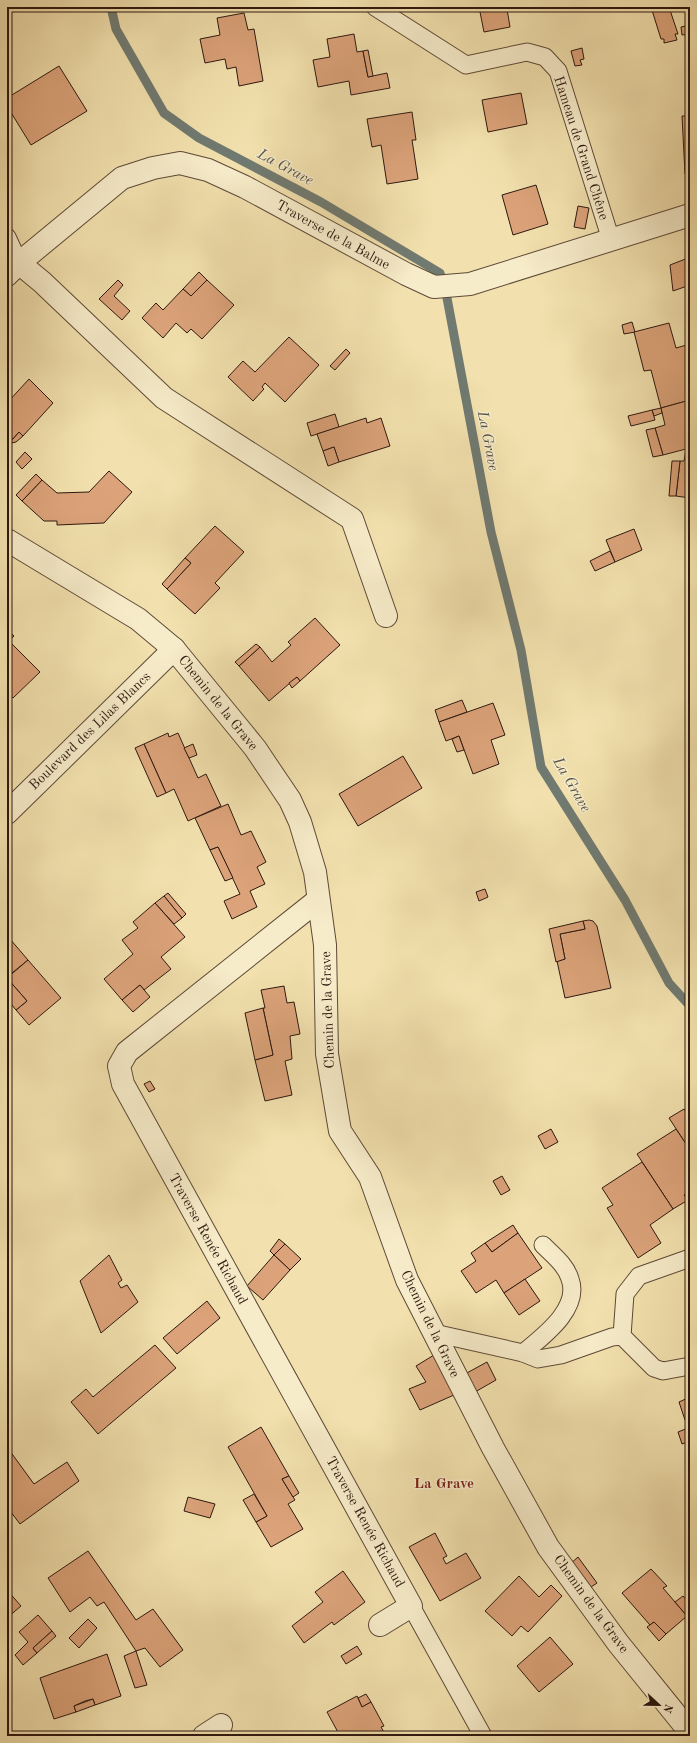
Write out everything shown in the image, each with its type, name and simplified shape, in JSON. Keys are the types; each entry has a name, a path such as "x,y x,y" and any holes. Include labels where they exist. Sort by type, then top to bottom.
{"street":[{"name":"Traverse de la Balme","path":"13,269 122,178 153,168 180,163 208,170 245,187 406,274 434,287 470,284 690,215"},
{"path":"13,269 42,282 164,398 352,519 386,616"},
{"name":"Chemin de la Grave","path":"7,540 138,618 174,649 255,748 290,800 300,822 315,872 325,945 327,1054 340,1131 370,1177 407,1280 492,1448 548,1547 618,1643 690,1732"},
{"name":"Boulevard des Lilas Blancs","path":"7,813 174,649"},
{"name":"Traverse Renée Richaud","path":"318,900 127,1052 118,1066 123,1084 411,1606"},
{"path":"380,1625 411,1606"}],"lane":[{"name":"Hameau de Grand Chêne","path":"375,7 466,65 527,52 545,57 558,71 610,240"},
{"path":"7,237 13,269"},
{"path":"523,1353 560,1319 572,1296 570,1279 561,1264 543,1245"},
{"path":"690,1258 639,1276 625,1294 622,1336 654,1368 663,1370 690,1366"},
{"path":"434,1333 523,1353 538,1359 561,1355 612,1337 622,1336"},
{"path":"411,1606 483,1736"}],"building":[{"path":"479,7 512,7 507,9 510,27 484,32"},
{"path":"651,7 669,7 678,34 675,34 677,40 664,43 664,39 661,39"},
{"path":"244,13 248,30 254,29 263,81 239,86 236,67 227,69 225,59 205,63 200,39 220,35 217,18"},
{"path":"690,25 690,34 682,35 681,27"},
{"path":"354,34 357,52 363,51 368,77 387,73 390,88 351,95 349,81 318,87 313,60 330,57 327,39"},
{"path":"582,48 584,59 580,60 582,65 575,66 571,51"},
{"path":"368,50 373,76 368,77 363,51"},
{"path":"59,66 87,111 31,145 7,106 7,98"},
{"path":"521,93 527,124 488,132 482,100"},
{"path":"412,112 416,140 412,140 418,179 387,184 381,145 372,147 367,119"},
{"path":"682,116 690,116 690,173 685,174"},
{"path":"536,185 548,224 513,235 502,195"},
{"path":"578,206 589,208 585,229 574,227"},
{"path":"688,258 690,266 690,285 673,291 670,265"},
{"path":"199,272 207,280 191,296 183,289"},
{"path":"118,280 123,285 114,296 130,311 122,320 99,299"},
{"path":"207,280 234,305 202,339 191,329 187,333 176,323 163,338 142,318 156,303 163,310 183,289 191,296"},
{"path":"632,322 635,332 624,334 622,325"},
{"path":"669,323 676,348 690,344 690,393 688,394 690,400 661,408 651,370 644,371 634,332"},
{"path":"289,337 319,365 285,402 265,383 262,387 264,389 253,401 228,377 243,361 255,372"},
{"path":"346,349 350,353 335,370 330,366"},
{"path":"29,379 53,403 23,436 19,432 13,439 7,440 7,403"},
{"path":"690,400 690,498 676,496 680,461 684,461 686,449 663,455 655,428 665,425 661,408"},
{"path":"661,408 662,413 654,416 652,410"},
{"path":"652,410 655,420 631,426 628,416"},
{"path":"335,414 339,427 311,436 307,423"},
{"path":"366,418 367,423 381,418 390,446 339,462 334,447 323,451 317,434"},
{"path":"655,428 663,455 653,457 646,430"},
{"path":"19,432 23,436 16,442 7,444 7,440 13,439"},
{"path":"334,447 339,462 328,466 323,451"},
{"path":"25,452 32,459 22,469 16,462"},
{"path":"672,461 680,461 676,496 669,496"},
{"path":"109,471 132,492 104,523 57,525 57,521 44,521 22,501 42,480 57,493 89,492"},
{"path":"36,474 42,480 22,501 16,495"},
{"path":"215,526 244,552 215,583 220,588 195,614 167,589 191,563 185,558"},
{"path":"634,529 642,550 615,562 606,540"},
{"path":"610,551 615,562 595,571 590,561"},
{"path":"185,558 191,563 167,589 162,584"},
{"path":"315,618 340,645 300,681 297,677 269,701 239,666 260,647 272,662 291,645 288,642"},
{"path":"7,630 14,636 9,641 40,672 13,698 7,693"},
{"path":"256,644 260,647 239,666 235,662"},
{"path":"297,677 300,681 292,688 289,683"},
{"path":"462,700 467,712 439,722 435,710"},
{"path":"493,703 505,735 491,740 499,764 473,774 459,736 446,741 439,722"},
{"path":"168,733 169,737 178,733 198,778 206,774 221,806 188,821 174,789 166,793 144,744"},
{"path":"459,736 464,750 457,752 452,739"},
{"path":"144,744 166,793 157,797 135,748"},
{"path":"193,744 197,755 189,758 184,748"},
{"path":"403,756 422,788 358,826 339,794"},
{"path":"228,804 241,835 251,831 266,862 257,867 265,884 250,891 257,907 232,919 224,901 240,894 218,847 210,850 195,818"},
{"path":"218,847 233,878 225,881 210,850"},
{"path":"485,889 488,897 479,901 476,892"},
{"path":"168,893 186,914 182,918 164,896"},
{"path":"164,896 182,918 174,924 155,903"},
{"path":"155,903 185,937 161,957 171,969 144,990 140,985 122,1000 104,979 133,954 122,940 138,928 133,922"},
{"path":"583,921 593,921 597,926 611,988 565,998 557,961 565,959 560,934 585,929"},
{"path":"583,921 585,929 560,934 565,959 556,962 549,929"},
{"path":"10,939 28,960 7,977 7,942"},
{"path":"28,960 61,998 29,1025 16,1010 27,1001 7,978"},
{"path":"7,978 27,1001 16,1010 7,999"},
{"path":"140,985 150,997 133,1012 122,1000"},
{"path":"284,986 287,1003 294,1002 300,1034 290,1036 292,1059 285,1061 292,1095 265,1101 255,1060 273,1055 263,1008 265,1008 261,990"},
{"path":"263,1008 273,1055 255,1060 245,1013"},
{"path":"150,1081 155,1089 149,1092 144,1084"},
{"path":"684,1109 690,1118 690,1141 686,1144 669,1118"},
{"path":"551,1129 558,1142 545,1149 538,1136"},
{"path":"676,1129 690,1150 690,1191 684,1195 688,1200 673,1209 637,1154"},
{"path":"642,1162 673,1209 650,1225 661,1243 638,1258 607,1208 613,1205 602,1188"},
{"path":"502,1176 510,1190 501,1195 493,1181"},
{"path":"513,1225 518,1233 492,1252 485,1243"},
{"path":"518,1233 542,1268 504,1293 496,1280 476,1293 461,1271 476,1261 471,1253 485,1243 492,1252"},
{"path":"279,1239 285,1244 274,1255 270,1251"},
{"path":"285,1244 301,1259 290,1270 274,1255"},
{"path":"109,1255 122,1280 118,1283 121,1288 127,1285 138,1302 101,1333 80,1281"},
{"path":"274,1255 290,1270 263,1300 247,1286"},
{"path":"525,1279 540,1301 519,1315 504,1293"},
{"path":"207,1301 220,1318 177,1354 163,1338"},
{"path":"155,1345 176,1368 98,1434 71,1402 86,1389 93,1397"},
{"path":"434,1355 454,1395 420,1410 409,1389 426,1382 416,1366"},
{"path":"487,1362 496,1380 475,1392 465,1374"},
{"path":"690,1397 690,1418 685,1420 679,1402"},
{"path":"261,1427 289,1476 282,1479 295,1500 288,1504 303,1529 271,1547 256,1522 267,1516 228,1447"},
{"path":"688,1428 690,1441 682,1444 678,1432"},
{"path":"7,1447 34,1484 67,1462 79,1481 20,1524 7,1507"},
{"path":"289,1476 299,1493 293,1497 282,1479"},
{"path":"254,1494 267,1516 256,1522 243,1500"},
{"path":"188,1497 215,1504 210,1518 184,1511"},
{"path":"435,1533 447,1556 443,1558 446,1564 466,1553 481,1578 440,1601 409,1547"},
{"path":"88,1551 136,1620 153,1609 183,1650 160,1667 145,1648 136,1651 104,1602 97,1606 90,1597 70,1612 48,1578"},
{"path":"578,1557 597,1583 588,1589 569,1565"},
{"path":"651,1569 667,1586 663,1588 687,1616 666,1634 654,1622 650,1625 622,1593"},
{"path":"343,1571 365,1602 334,1625 332,1622 304,1643 292,1626 323,1602 315,1592"},
{"path":"519,1576 539,1597 551,1585 562,1596 528,1632 521,1626 512,1636 485,1611"},
{"path":"7,1590 21,1606 7,1618"},
{"path":"683,1596 690,1604 690,1613 687,1616 675,1602"},
{"path":"38,1615 52,1631 33,1648 37,1653 23,1665 15,1655 28,1642 19,1632"},
{"path":"88,1619 97,1628 79,1648 69,1638"},
{"path":"654,1622 666,1634 659,1641 647,1627"},
{"path":"52,1631 56,1636 37,1653 33,1648"},
{"path":"550,1637 573,1664 539,1692 517,1666"},
{"path":"357,1646 362,1654 346,1664 341,1656"},
{"path":"136,1651 147,1685 135,1688 124,1656"},
{"path":"107,1654 121,1696 95,1705 93,1699 85,1701 74,1706 76,1712 54,1719 40,1678"},
{"path":"366,1694 371,1702 362,1707 358,1698"},
{"path":"357,1696 362,1707 371,1702 384,1726 381,1727 386,1736 340,1736 327,1712"},
{"path":"93,1699 95,1705 76,1712 74,1706"}],"waterway":[{"name":"La Grave","path":"111,7 116,29 164,113 199,138 321,202 440,273 447,298 491,532 521,650 541,767 625,900 669,983 690,1006"}],"district":[{"name":"La Grave","path":"444,1484"}]}
